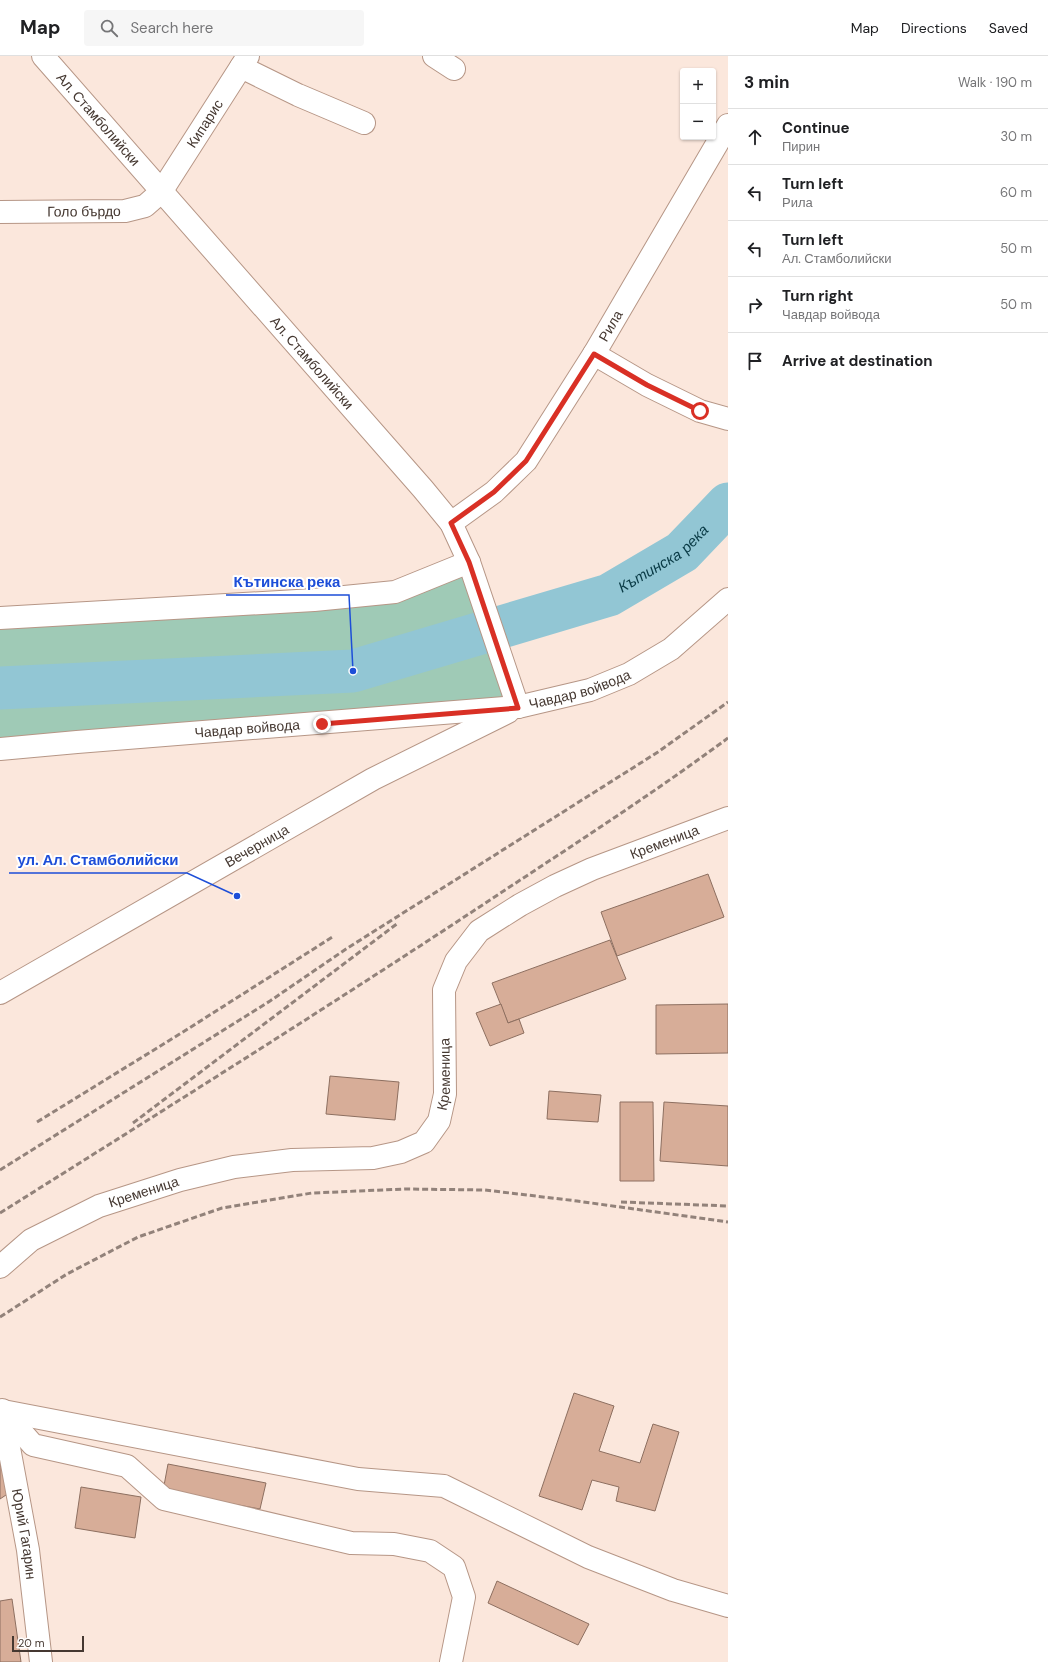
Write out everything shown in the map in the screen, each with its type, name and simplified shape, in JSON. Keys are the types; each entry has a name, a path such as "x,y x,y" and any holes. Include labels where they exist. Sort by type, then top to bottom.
{"street":[{"name":"Ал. Стамболийски","path":"43,56 423,489 451,523 469,562 518,708"},
{"path":"434,56 454,69"},
{"name":"Кипарис","path":"161,192 244,62"},
{"path":"244,62 298,95 364,123"},
{"name":"Рила","path":"451,523 494,492 526,461 594,354 728,125"},
{"name":"Голо бърдо","path":"0,212 125,211 144,206 161,192"},
{"path":"594,354 647,385 700,411 728,419"},
{"path":"0,618 314,600 395,592 469,562"},
{"name":"Чавдар войвода","path":"0,749 518,708 590,690 629,674 671,649 728,599"},
{"name":"Вечерница","path":"0,993 373,779 518,708"},
{"name":"Кременица","path":"0,1267 31,1240 99,1206 180,1180 234,1167 292,1160 373,1158 401,1152 424,1142 438,1121 445,1094 444,990 456,960 479,931 520,905 555,886 592,869 728,818"},
{"path":"1,1410 358,1479 444,1486 588,1557 673,1590 728,1606"},
{"path":"1,1410 33,1445 127,1466 164,1499 351,1543 394,1544 430,1551 454,1567 464,1597 451,1662"},
{"name":"Юрий Гагарин","path":"1,1410 28,1550 41,1662"}],"green space":[{"path":"469,562 518,707 0,749 0,618 395,592"}],"building":[{"path":"708,874 724,917 617,956 601,912"},
{"path":"610,940 626,979 508,1023 492,983"},
{"path":"501,1004 508,1023 519,1019 524,1033 490,1046 476,1013"},
{"path":"728,1004 728,1053 656,1054 656,1005"},
{"path":"330,1076 399,1082 395,1120 326,1114"},
{"path":"549,1091 601,1095 598,1122 547,1119"},
{"path":"620,1102 653,1102 654,1181 620,1181"},
{"path":"664,1102 728,1106 728,1166 660,1161"},
{"path":"574,1393 614,1406 599,1451 640,1463 653,1424 679,1432 655,1511 616,1501 619,1487 592,1480 582,1510 539,1496"},
{"path":"168,1464 266,1483 260,1509 163,1491"},
{"path":"0,1465 15,1489 0,1499"},
{"path":"81,1487 141,1497 135,1538 75,1528"},
{"path":"497,1581 589,1624 578,1645 488,1603"},
{"path":"12,1599 21,1662 0,1662 0,1601"}],"waterway":[{"name":"Кътинска река","path":"0,688 353,671 609,595 682,552 728,504"}],"railway":[{"path":"0,1170 270,1001 346,949 658,752 728,702"},
{"path":"0,1213 246,1058 429,940 670,780 728,738"},
{"path":"133,1123 398,923"},
{"path":"37,1122 183,1032 334,936"},
{"path":"0,1317 67,1274 138,1237 222,1208 312,1193 406,1189 485,1190 728,1222"},
{"path":"621,1202 728,1206"}],"place":[{"name":"Кътинска река","path":"353,671"},
{"name":"ул. Ал. Стамболийски","path":"237,896"}],"route":[{"path":"322,724 518,708 469,562 451,523 494,492 526,461 594,354 647,385 700,411"}]}
